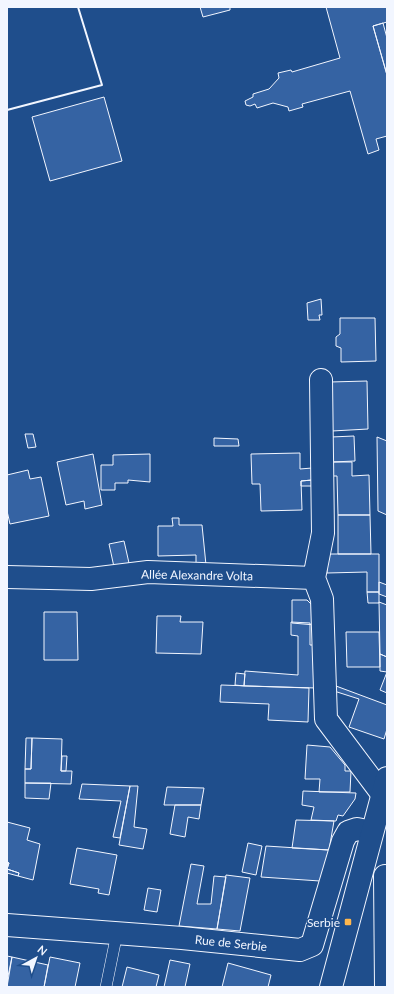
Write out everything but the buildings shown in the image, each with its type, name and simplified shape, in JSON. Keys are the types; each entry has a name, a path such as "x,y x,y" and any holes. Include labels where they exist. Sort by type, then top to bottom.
{"street":[{"path":"321,380 323,533 314,578 322,599 326,719 385,786 331,987"},
{"name":"Allée Alexandre Volta","path":"7,577 91,579 148,572 314,578"},
{"name":"Rue de Serbie","path":"7,925 117,933 300,950 312,945 343,841 348,832 357,829 372,832"},
{"path":"362,869 386,876 386,987"}],"lane":[{"path":"106,987 117,933"}],"wall":[{"path":"7,110 102,85 78,7"}],"place":[{"name":"Serbie","path":"348,922"}]}
